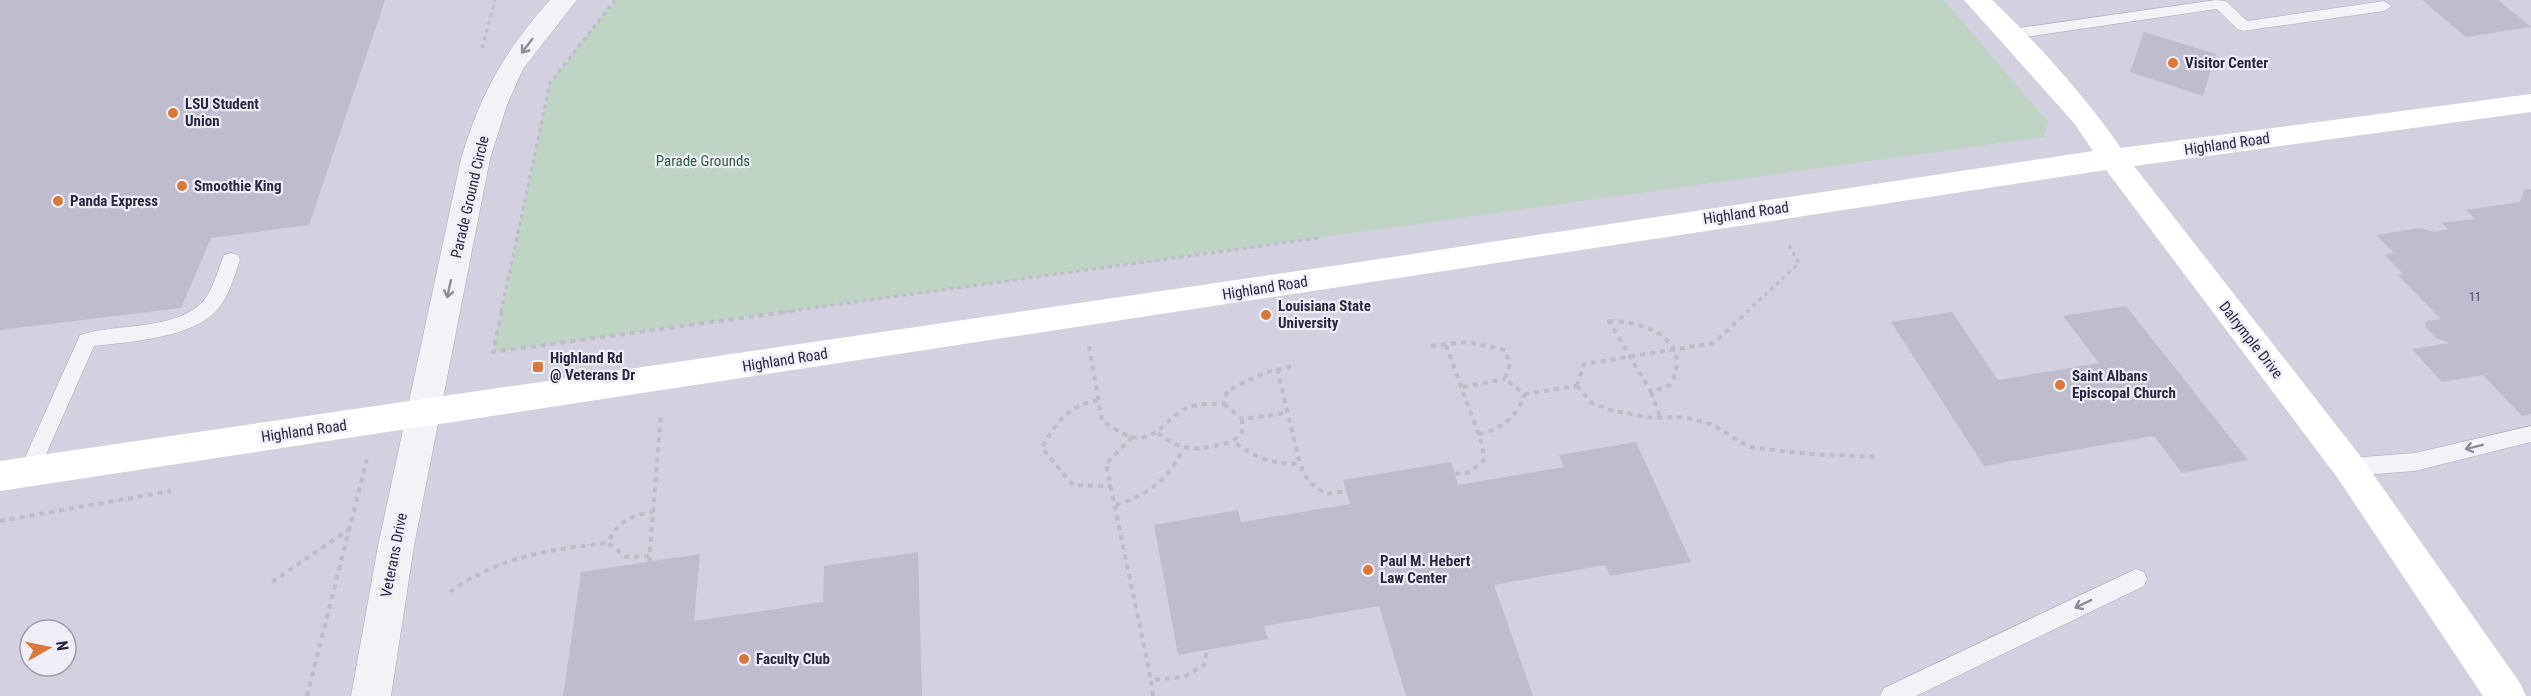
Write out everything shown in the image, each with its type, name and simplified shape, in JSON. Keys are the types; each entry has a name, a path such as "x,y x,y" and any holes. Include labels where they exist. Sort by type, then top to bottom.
{"street":[{"name":"Parade Ground Circle","path":"422,415 472,177 491,110 504,78 564,0"},
{"name":"Dalrymple Drive","path":"1977,0 2012,34 2084,116 2114,159 2349,467 2506,696"},
{"name":"Highland Road","path":"15,474 422,415 2114,159 2531,103"},
{"name":"Veterans Drive","path":"371,696 384,601 422,415"}],"lane":[{"path":"2123,0 2137,15"},
{"path":"2317,0 2331,13"},
{"path":"2012,34 2219,2 2243,26 2384,6"},
{"path":"15,474 87,340 171,325 199,315 210,306 231,260"},
{"path":"2349,467 2415,462 2531,434"},
{"path":"1892,696 2136,579"}],"path":[{"path":"615,0 550,83 494,352 1319,238"},
{"path":"1577,387 1584,364 1714,343 1799,263 1782,233"},
{"path":"1651,392 1670,385 1678,370 1675,351 1668,342 1650,328 1627,320 1609,321 1651,392 1660,417"},
{"path":"1088,337 1102,421 1132,437 1158,433 1174,413 1197,402 1224,404 1242,419 1286,413"},
{"path":"1431,346 1468,342 1505,350 1510,364 1505,380"},
{"path":"1446,345 1479,434 1484,460 1470,472 1455,474"},
{"path":"1224,404 1227,391 1263,373 1293,366"},
{"path":"1277,369 1300,464 1308,481 1326,494 1346,491"},
{"path":"1463,387 1505,380 1525,394 1577,387"},
{"path":"1577,387 1592,403 1610,410 1627,415 1684,417 1711,424 1749,447 1808,454 1878,457"},
{"path":"1479,434 1493,432 1506,423 1521,408 1525,394"},
{"path":"1098,400 1076,403 1054,427 1042,448 1073,485 1112,486"},
{"path":"608,543 617,554 634,559 649,559 661,412"},
{"path":"1158,433 1170,445 1182,451 1207,449 1233,441 1242,432 1242,419"},
{"path":"1132,437 1106,464 1154,696"},
{"path":"1233,441 1252,456 1276,464 1300,464"},
{"path":"1116,505 1132,501 1158,488 1168,477 1182,451"},
{"path":"308,696 368,457"},
{"path":"608,543 614,528 624,519 636,513 653,512"},
{"path":"272,582 349,529"},
{"path":"450,592 485,568 555,550 608,543"},
{"path":"1151,680 1184,676 1204,665 1207,650"}],"shaded area":[{"name":"Louisiana State University","path":"0,0 2531,0 2531,696 0,696"}],"green space":[{"name":"Parade Grounds","path":"615,0 1944,0 2048,122 2043,137 493,352 550,83"}],"building":[{"name":"LSU Student Union","path":"0,0 385,0 309,225 211,238 181,308 0,330"},
{"path":"2422,0 2498,0 2531,27 2466,37"},
{"name":"Visitor Center","path":"2144,32 2216,54 2203,96 2130,72"},
{"path":"2531,189 2531,414 2522,416 2483,375 2442,382 2412,349 2449,343 2435,337 2425,326 2427,321 2441,319 2398,275 2403,274 2385,255 2394,253 2376,235 2419,228 2434,232 2448,229 2441,223 2475,219 2466,210 2520,202 2524,190"},
{"name":"Saint Albans Episcopal Church","path":"2126,306 2248,460 2182,473 2154,436 1984,466 1891,322 1952,312 1998,380 2099,363 2063,316"},
{"name":"Paul M. Hebert Law Center","path":"1636,442 1691,562 1610,576 1605,565 1494,585 1533,696 1406,696 1379,606 1264,626 1268,639 1178,655 1154,525 1238,510 1241,522 1350,504 1343,480 1451,462 1458,485 1564,467 1559,455"},
{"name":"Faculty Club","path":"918,552 922,696 563,696 581,572 700,554 694,621 823,602 824,566"}],"place":[{"name":"Visitor Center","path":"2173,63"},
{"name":"LSU Student Union","path":"173,113"},
{"name":"Smoothie King","path":"182,186"},
{"name":"Panda Express","path":"58,201"},
{"name":"Louisiana State University","path":"1266,315"},
{"name":"Highland Rd @ Veterans Dr","path":"538,367"},
{"name":"Saint Albans Episcopal Church","path":"2060,385"},
{"name":"Paul M. Hebert Law Center","path":"1368,570"},
{"name":"Faculty Club","path":"744,659"}]}
